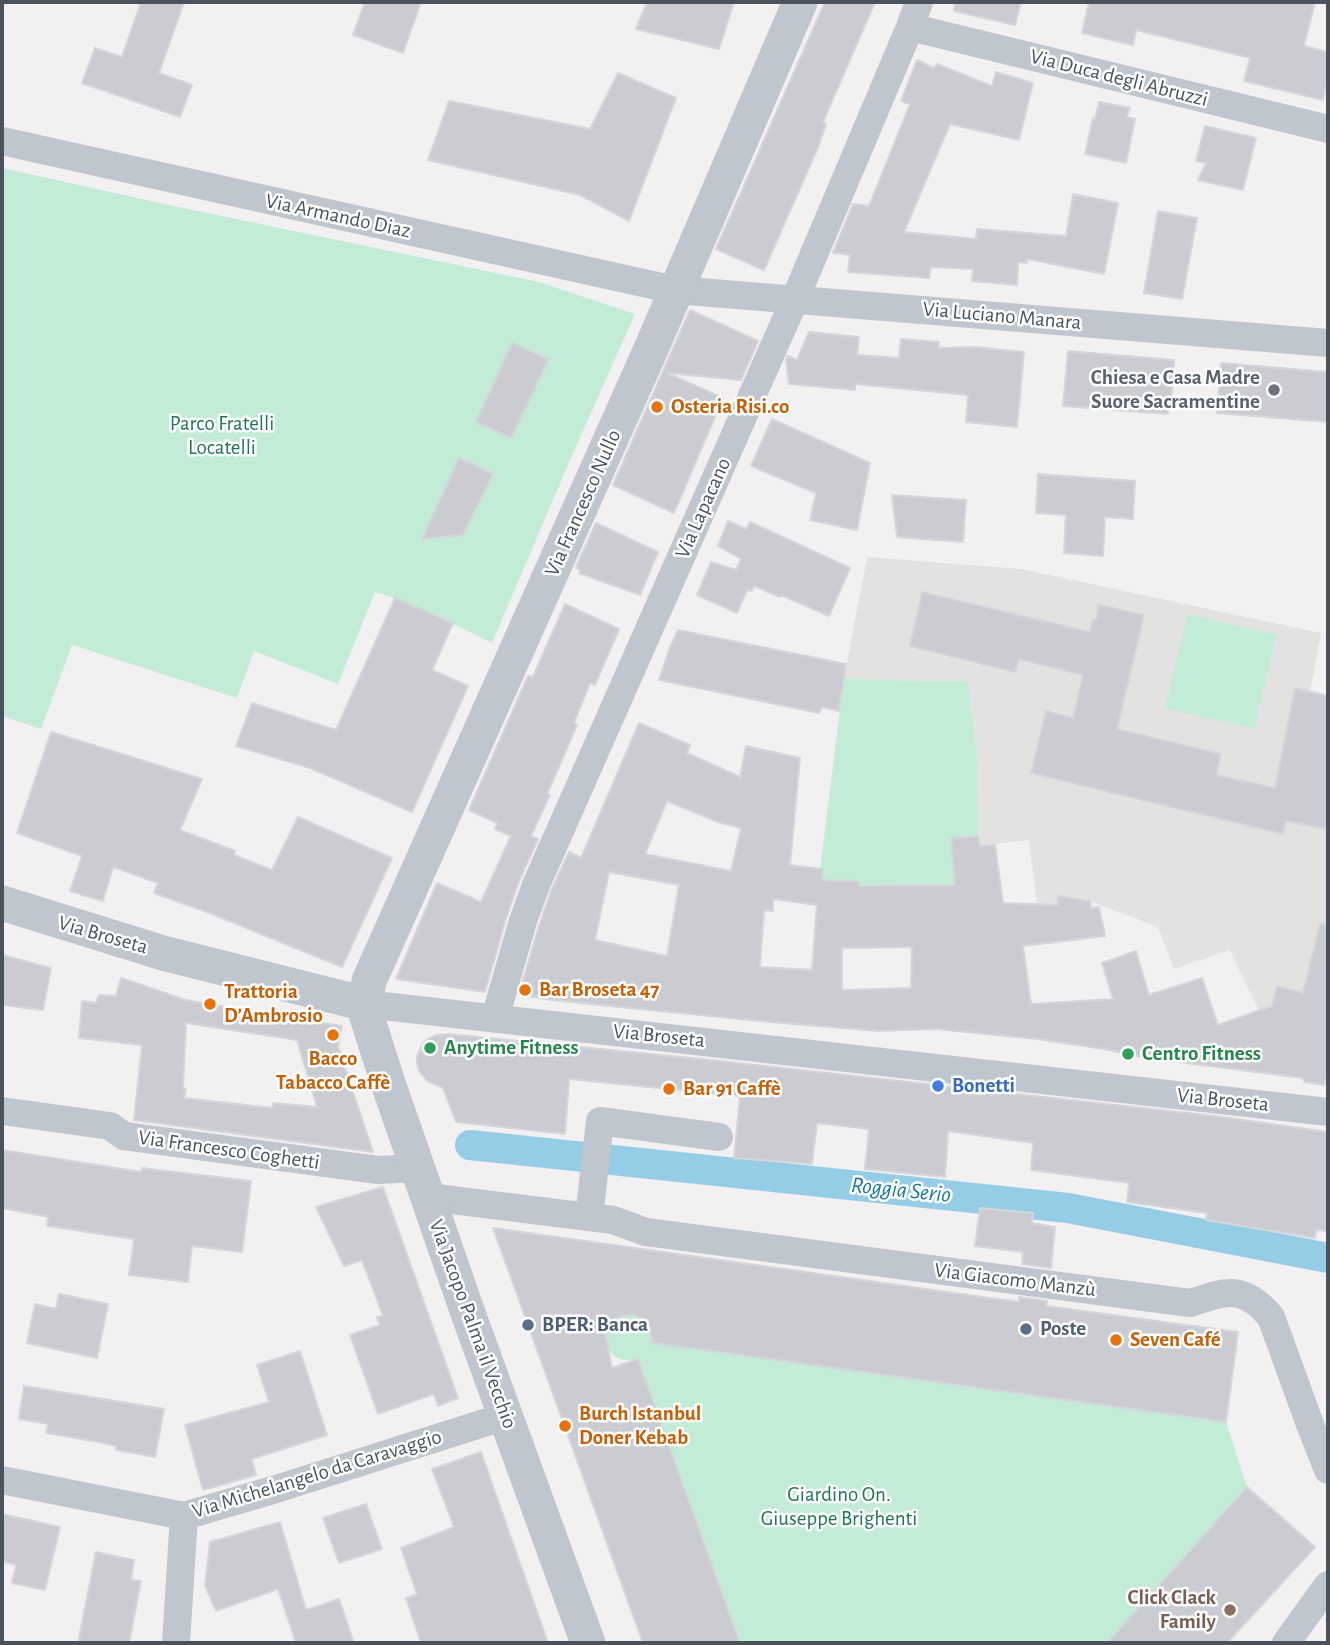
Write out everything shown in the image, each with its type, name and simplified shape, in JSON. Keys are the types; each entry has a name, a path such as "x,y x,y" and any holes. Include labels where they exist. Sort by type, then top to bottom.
{"street":[{"name":"Via Francesco Nullo","path":"365,1003 369,981 640,374 800,2"},
{"name":"Via Duca degli Abruzzi","path":"915,14 1328,129"},
{"name":"Via Lapacano","path":"495,1018 536,885 795,299 915,14"},
{"name":"Via Armando Diaz","path":"2,141 676,290"},
{"name":"Via Luciano Manara","path":"676,290 1328,342"},
{"name":"Via Broseta","path":"2,903 163,953 365,1003 1328,1112"},
{"name":"Via Jacopo Palma il Vecchio","path":"365,1003 369,1026 387,1083 588,1643"},
{"name":"Via Francesco Coghetti","path":"2,1111 110,1126 124,1136 378,1170 423,1182"},
{"path":"589,1217 600,1121 719,1137"},
{"name":"Via Giacomo Manzù","path":"423,1182 613,1220 646,1232 1190,1303 1223,1293 1246,1295 1260,1304 1270,1317 1328,1470"},
{"name":"Via Michelangelo da Caravaggio","path":"2,1480 184,1516 506,1416"},
{"path":"176,1643 184,1516"},
{"path":"1286,1643 1328,1585"}],"shaded area":[{"path":"867,557 1021,569 1321,633 1310,691 1295,689 1276,788 1289,806 1328,814 1328,1069 1323,1085 1290,1076 1230,950 1174,969 1158,927 1090,901 1058,896 1058,905 1037,904 1029,840 980,846 977,755 968,681 844,678"}],"green space":[{"name":"Parco Fratelli Locatelli","path":"2,168 539,282 635,314 492,643 420,608 375,592 338,684 254,651 237,698 72,645 41,729 2,716"},
{"path":"1188,614 1277,635 1254,729 1165,708"},
{"path":"844,678 968,681 977,755 978,836 951,839 956,891 859,886 858,881 822,880 820,869"},
{"name":"Giardino On. Giuseppe Brighenti","path":"633,1315 647,1326 652,1343 1226,1422 1247,1487 1107,1643 741,1643 638,1359 625,1360 615,1356 606,1341 612,1323 620,1317"}],"building":[{"path":"141,2 184,2 159,73 192,85 180,117 82,83 95,48 122,57"},
{"path":"365,2 421,2 403,53 353,35"},
{"path":"647,2 734,2 719,49 636,29"},
{"path":"825,2 875,2 823,122 826,124 819,145 764,270 716,249"},
{"path":"955,2 1021,2 1015,25 954,11"},
{"path":"1089,2 1315,2 1304,46 1328,52 1328,75 1323,100 1244,81 1250,58 1136,30 1133,45 1082,33"},
{"path":"917,60 934,68 937,64 992,86 996,72 1033,83 1019,140 950,124 904,232 976,239 977,229 1066,236 1073,194 1118,203 1104,274 1027,259 1027,263 1018,262 1017,285 972,281 973,269 931,267 929,278 848,272 850,255 833,253 853,204 869,206 910,104 901,101"},
{"path":"618,73 676,98 629,221 580,195 428,160 449,101 590,129"},
{"path":"1099,102 1130,108 1127,117 1135,119 1126,163 1085,154"},
{"path":"1205,126 1256,138 1243,190 1198,180 1206,163 1196,161"},
{"path":"1158,211 1197,218 1182,299 1144,293"},
{"path":"690,310 758,341 741,380 667,373 723,398 674,513 613,485"},
{"path":"809,332 859,337 857,355 899,358 901,339 939,342 938,348 975,347 1024,352 1017,427 966,422 968,395 855,384 855,390 789,384 786,360 788,356 797,360"},
{"path":"512,343 549,359 511,438 476,422"},
{"path":"1068,351 1174,360 1168,414 1063,406"},
{"name":"Chiesa e Casa Madre Suore Sacramentine","path":"1221,363 1328,372 1328,422 1217,413"},
{"path":"772,419 870,463 857,530 810,520 816,493 751,466"},
{"path":"459,458 493,474 463,535 422,539"},
{"path":"1038,474 1135,481 1133,519 1105,517 1103,556 1064,553 1066,515 1036,513"},
{"path":"892,495 966,500 963,542 897,537"},
{"path":"728,521 746,529 750,522 850,568 829,616 754,586 752,591 747,590 737,613 697,595 711,562 736,570 741,559 718,546"},
{"path":"596,523 658,552 640,595 579,573 580,570 576,567"},
{"path":"922,592 1090,632 1099,605 1144,615 1117,729 1221,754 1216,775 1275,788 1295,688 1328,696 1328,829 1286,821 1283,834 1031,773 1046,711 1073,718 1083,675 1019,659 1015,672 910,646"},
{"path":"395,598 453,623 432,670 468,686 412,812 310,768 236,746 252,703 336,730"},
{"path":"565,604 619,629 595,685 590,683 574,723 577,725 531,836 538,839 507,915 485,992 396,979 437,883 481,902 511,836 495,829 497,823 469,810 528,676 533,677"},
{"path":"678,630 846,664 839,711 822,707 819,713 659,680"},
{"path":"639,723 690,745 687,753 740,777 746,746 800,758 790,865 823,869 822,880 858,881 859,886 955,885 951,838 978,836 980,846 995,845 1003,903 1058,905 1057,896 1090,901 1091,908 1099,907 1105,936 1023,946 1031,1004 1113,999 1102,963 1136,951 1149,995 1202,978 1218,1025 1272,1006 1277,986 1303,993 1320,924 1328,925 1328,1069 1324,1085 1305,1082 1303,1078 1147,1058 1037,1039 936,1029 878,1031 770,1022 519,994 551,891 569,852 581,858","holes":["667,801 718,822 741,828 731,871 645,854","609,872 679,885 667,956 595,940","773,899 817,905 812,970 760,967 764,910 773,911","912,947 911,988 842,990 842,948"]},
{"path":"51,732 202,779 180,830 235,851 234,855 272,870 298,817 392,858 342,967 154,893 158,883 113,867 103,901 70,891 82,856 17,833"},
{"path":"2,955 51,968 43,1010 2,1005"},
{"path":"121,978 186,1000 342,1026 338,1046 373,1152 134,1120 142,1045 79,1038 82,1001 96,1003 99,995 116,996","holes":["186,1023 297,1040 317,1107 273,1103 273,1108 184,1098"]},
{"path":"437,1035 702,1059 1215,1116 1328,1132 1328,1231 1316,1230 1315,1238 1206,1220 1207,1213 1127,1202 1129,1183 1031,1170 1033,1143 948,1131 945,1177 865,1169 869,1129 817,1123 812,1164 734,1158 740,1096 569,1079 565,1134 456,1122 443,1088 427,1081 417,1064 417,1056 423,1043"},
{"path":"2,1150 142,1172 142,1168 251,1181 242,1252 192,1246 188,1282 129,1275 134,1239 47,1226 48,1217 2,1208"},
{"path":"383,1187 458,1398 438,1406 434,1394 378,1414 350,1335 380,1325 377,1317 383,1316 362,1260 344,1266 316,1207"},
{"path":"980,1208 1033,1213 1032,1223 1055,1227 1051,1268 1022,1264 1023,1252 975,1246"},
{"path":"493,1228 1019,1302 1019,1297 1047,1301 1046,1306 1238,1332 1226,1422 653,1343 649,1327 643,1319 633,1315 621,1316 605,1333 612,1368 638,1359 740,1643 643,1643"},
{"path":"59,1294 108,1304 97,1358 27,1343 35,1304 56,1309"},
{"path":"300,1351 327,1435 252,1459 256,1475 203,1490 185,1425 269,1402 257,1365"},
{"path":"24,1386 164,1409 155,1457 116,1450 116,1446 99,1442 46,1433 48,1424 19,1419"},
{"path":"481,1452 548,1643 421,1643 406,1598 417,1594 401,1548 454,1527 432,1469"},
{"path":"1247,1487 1315,1547 1227,1643 1107,1643"},
{"path":"366,1504 382,1549 339,1563 323,1518"},
{"path":"2,1514 60,1527 45,1590 12,1583 16,1565 2,1561"},
{"path":"280,1522 306,1610 339,1599 354,1643 296,1643 278,1589 216,1611 205,1585 210,1542"},
{"path":"96,1552 134,1560 131,1580 141,1581 129,1643 78,1643"}],"waterway":[{"name":"Roggia Serio","path":"470,1145 1068,1208 1328,1258"}],"place":[{"name":"Chiesa e Casa Madre Suore Sacramentine","path":"1274,390"},
{"name":"Osteria Risi.co","path":"657,407"},
{"name":"Bar Broseta 47","path":"525,990"},
{"name":"Trattoria D’Ambrosio","path":"210,1004"},
{"name":"Bacco Tabacco Caffè","path":"333,1035"},
{"name":"Anytime Fitness","path":"430,1048"},
{"name":"Centro Fitness","path":"1128,1054"},
{"name":"Bonetti","path":"938,1086"},
{"name":"Bar 91 Caffè","path":"669,1089"},
{"name":"BPER: Banca","path":"528,1325"},
{"name":"Poste","path":"1026,1329"},
{"name":"Seven Café","path":"1116,1340"},
{"name":"Burch Istanbul Doner Kebab","path":"565,1426"},
{"name":"Click Clack Family","path":"1230,1610"}]}
